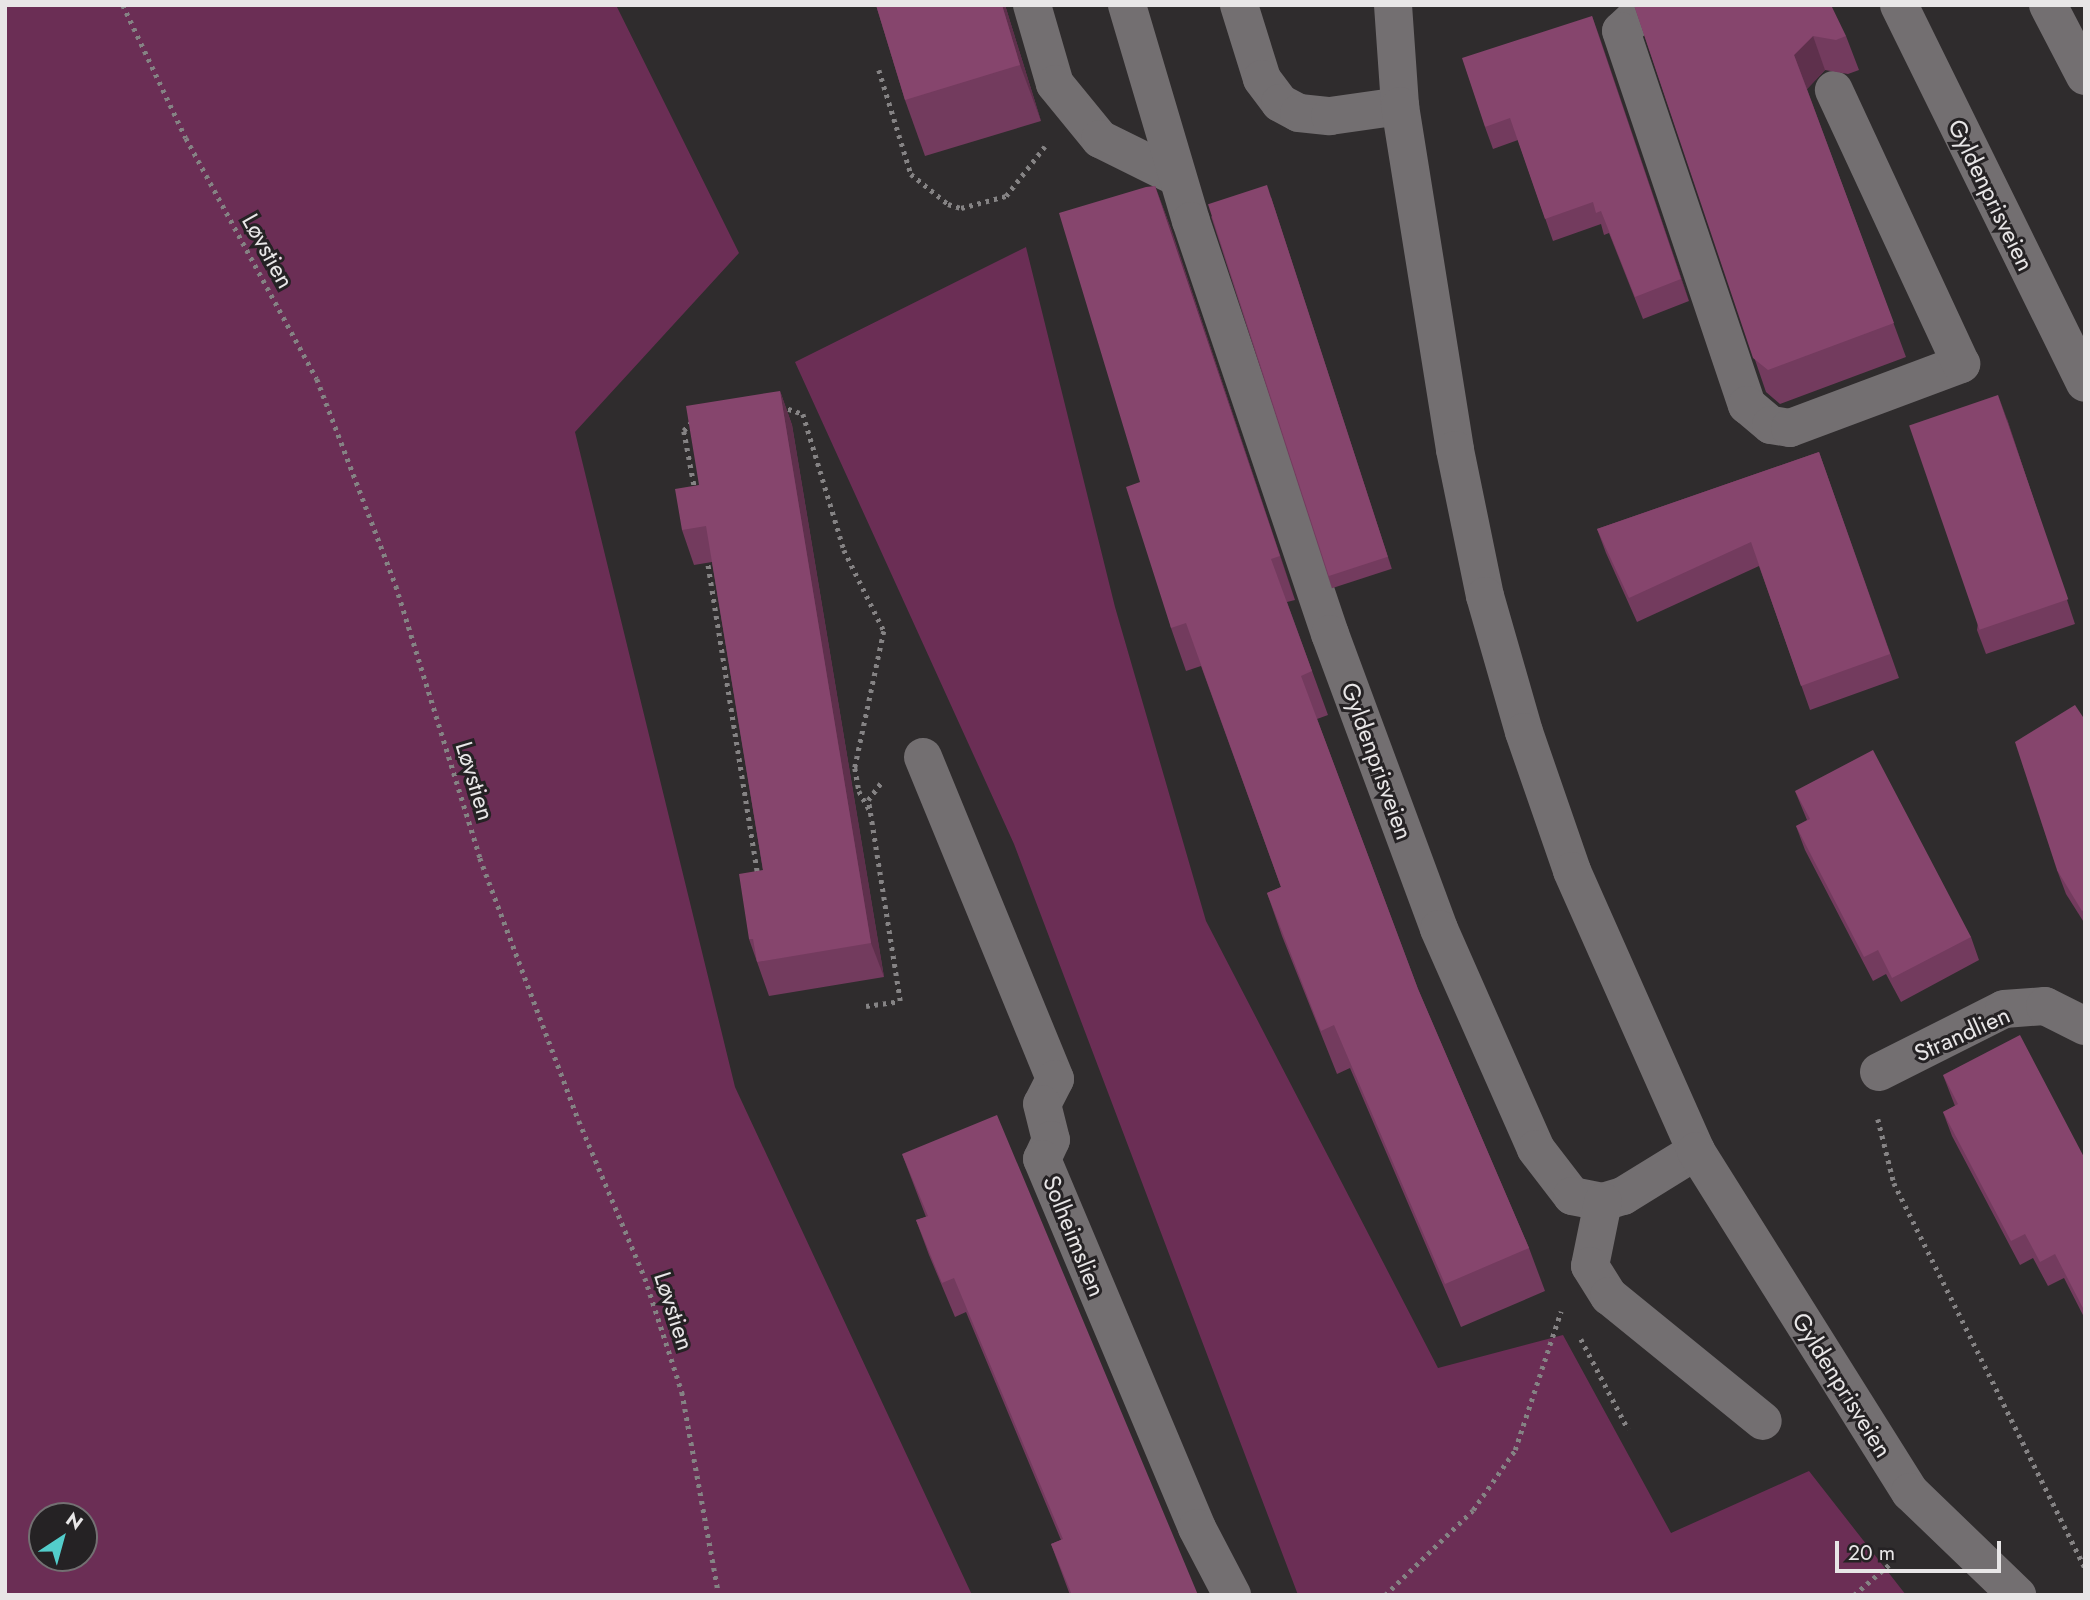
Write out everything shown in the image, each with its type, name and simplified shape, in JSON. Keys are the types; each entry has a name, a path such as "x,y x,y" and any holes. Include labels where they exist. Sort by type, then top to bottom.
{"street":[{"path":"1032,5 1055,84 1100,139 1177,177"},
{"name":"Gyldenprisveien","path":"1127,5 1177,177 1326,622 1439,929 1536,1149 1572,1196 1603,1202"},
{"path":"1240,5 1262,79 1280,103 1299,113 1330,116 1400,106"},
{"name":"Gyldenprisveien","path":"1393,5 1400,106 1455,450 1485,597 1524,732 1572,871 1696,1151 1910,1492 2017,1595"},
{"path":"1649,5 1621,31 1747,405 1771,425 1790,428 1961,363 1834,90"},
{"name":"Gyldenprisveien","path":"1899,5 2085,383"},
{"path":"2048,5 2085,76"},
{"name":"Solheimslien","path":"923,757 1055,1079 1042,1104 1051,1140 1042,1159 1197,1528 1232,1595"},
{"name":"Strandlien","path":"1879,1072 2004,1009 2045,1006 2085,1026"},
{"path":"1696,1151 1623,1196 1603,1202 1590,1266 1609,1296 1763,1421"}],"path":[{"name":"Løvstien","path":"123,5 186,138 317,379 396,586 480,858 579,1121 645,1278 682,1392 719,1595"},
{"path":"879,70 911,174 926,191 961,208 1006,196 1043,147 1092,129"},
{"path":"776,406 803,414 844,550 884,632 855,768 859,791 870,811"},
{"path":"696,417 684,431 696,495"},
{"path":"705,547 760,888"},
{"path":"866,1006 900,1001 868,800 886,776 923,757"},
{"path":"1879,1072 1878,1125 1894,1183 2085,1567"},
{"path":"1385,1595 1473,1510 1515,1450 1563,1304 1569,1316"},
{"path":"1575,1327 1628,1429"},
{"path":"1854,1595 1891,1563"}],"shaded area":[{"path":"5,5 616,5 739,253 575,432 735,1087 972,1595 5,1595"},
{"path":"1026,247 1115,607 1206,921 1438,1368 1563,1335 1671,1533 1809,1471 1906,1595 1298,1595 1014,844 795,362"}],"building":[{"path":"876,5 1002,5 1020,65 905,100"},
{"path":"1634,5 1831,5 1846,36 1836,40 1813,36 1794,55 1894,323 1768,370 1753,358"},
{"path":"1592,16 1681,279 1635,297 1601,211 1596,213 1593,202 1545,219 1510,118 1485,127 1462,58"},
{"path":"1267,185 1388,557 1329,576 1208,204"},
{"path":"1155,186 1280,556 1271,559 1312,671 1301,676 1418,989 1529,1248 1445,1284 1334,1025 1321,1031 1267,893 1281,887 1186,623 1171,628 1126,487 1140,482 1059,213"},
{"path":"780,391 871,943 757,962 753,939 749,939 739,874 763,870 706,526 682,530 675,489 699,485 686,406"},
{"path":"1998,395 2068,599 1979,630 1909,426"},
{"path":"1819,452 1890,654 1801,686 1751,542 1629,598 1597,529"},
{"path":"2075,705 2085,720 2085,909 2082,911 2057,870 2015,742"},
{"path":"1873,750 1971,937 1892,978 1878,950 1864,957 1796,826 1810,819 1795,791"},
{"path":"2020,1035 2085,1159 2085,1312 2055,1254 2040,1262 2025,1234 2011,1241 1943,1112 1958,1104 1943,1075"},
{"path":"997,1115 1198,1595 1072,1595 1051,1544 1063,1539 954,1278 942,1283 916,1220 928,1216 902,1154"}]}
